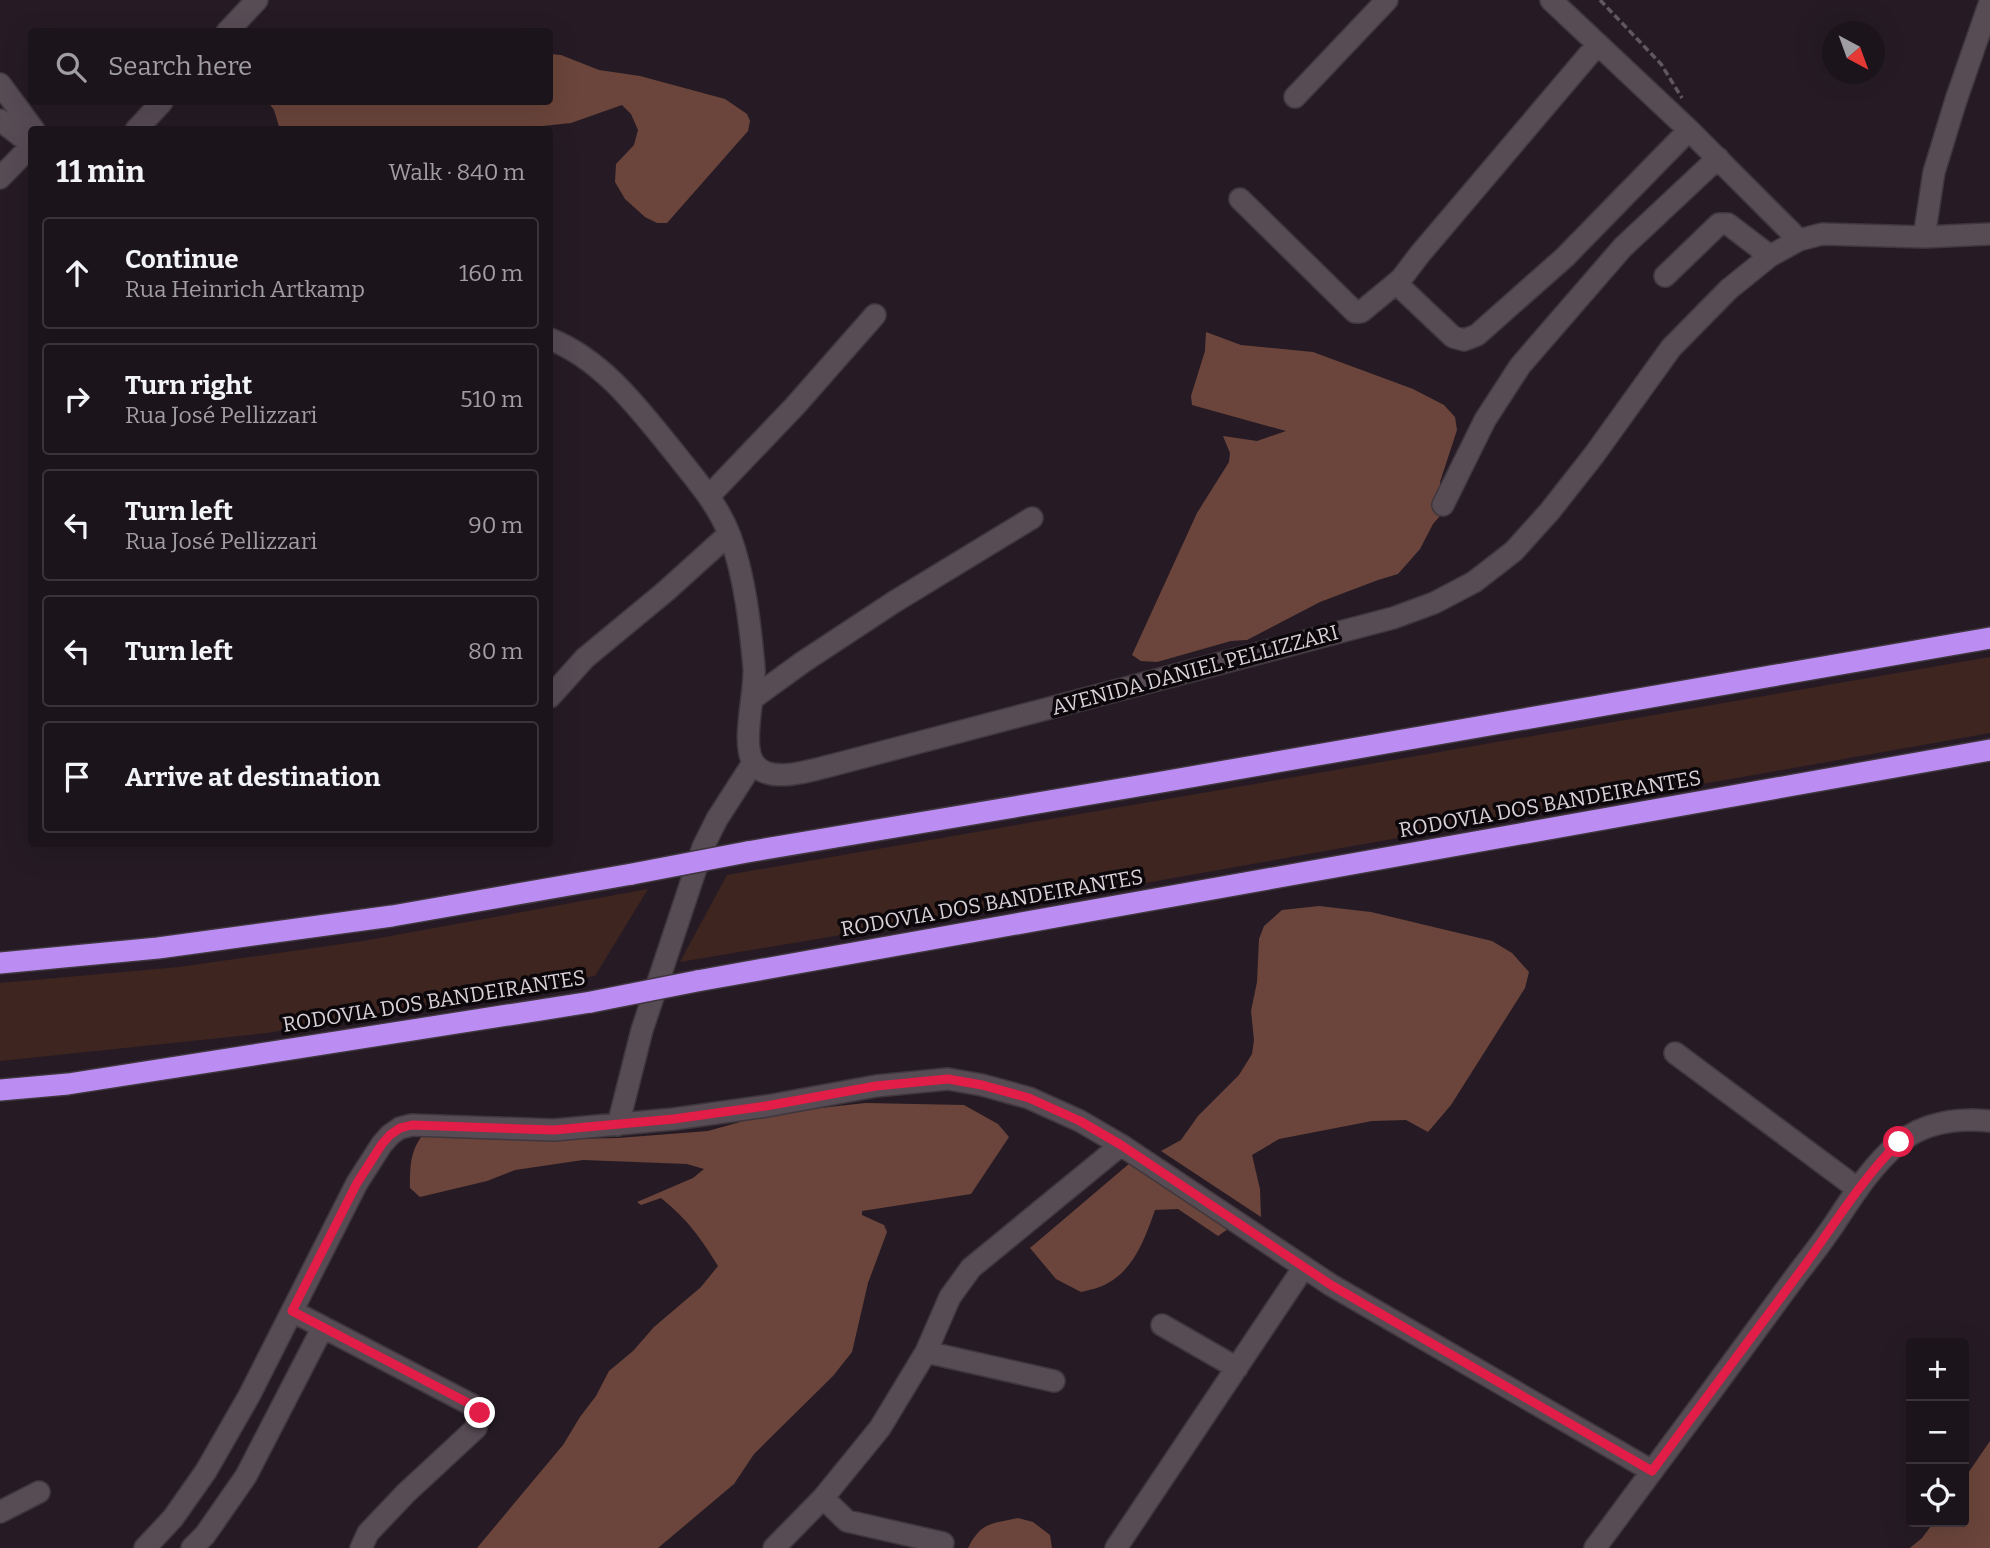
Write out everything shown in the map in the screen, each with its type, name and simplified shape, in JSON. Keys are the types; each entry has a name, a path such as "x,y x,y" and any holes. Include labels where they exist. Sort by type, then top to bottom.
{"highway":[{"path":"0,963 158,948 392,916 747,852 1990,638"},
{"name":"RODOVIA DOS BANDEIRANTES","path":"0,1090 68,1084 591,1002 1990,751"}],"street":[{"path":"231,28 257,0"},
{"path":"1295,97 1387,0"},
{"path":"1551,0 1689,130 1799,240"},
{"path":"1924,237 1934,172 1990,2"},
{"path":"1240,199 1355,312 1361,312 1396,284 1598,44"},
{"path":"0,84 31,126"},
{"path":"140,126 159,105"},
{"path":"0,120 28,142"},
{"path":"1396,284 1453,337 1464,340 1477,335 1565,257 1689,130"},
{"path":"0,178 28,149"},
{"path":"1443,505 1485,421 1520,366 1623,247 1717,158"},
{"path":"1665,276 1719,223 1728,224 1770,256"},
{"name":"AVENIDA DANIEL PELLIZZARI","path":"753,763 768,775 784,775 833,765 1393,618 1434,603 1474,582 1514,551 1558,502 1671,348 1729,289 1770,256 1799,240 1822,234 1924,237 1990,234"},
{"path":"709,496 795,406 875,315"},
{"path":"553,340 566,345 605,373 637,406 709,496 729,534 740,570 755,671 749,736 753,763 717,819 703,847 642,1030 618,1125"},
{"path":"752,699 894,602 1032,518"},
{"path":"553,694 585,658 729,534"},
{"path":"1675,1053 1858,1189"},
{"path":"145,1548 173,1518 206,1471 249,1396 357,1183 382,1144 400,1128 412,1125 554,1130 618,1125 766,1106 876,1086 948,1079 1029,1098 1080,1121 1121,1145 1304,1267 1400,1326 1652,1471"},
{"path":"1595,1548 1830,1231 1858,1189 1891,1150 1917,1131 1937,1123 1974,1119 1990,1121"},
{"path":"774,1548 823,1498 880,1428 926,1352 950,1297 971,1268 1121,1145"},
{"path":"1116,1548 1304,1267"},
{"path":"292,1311 472,1405 480,1413 476,1428 406,1493 368,1533 361,1548"},
{"path":"1162,1325 1237,1368"},
{"path":"192,1548 205,1535 246,1476 323,1327"},
{"path":"926,1352 1054,1381"},
{"path":"0,1511 39,1492"},
{"path":"823,1498 847,1521 943,1543"}],"path":[{"path":"1600,0 1661,64 1682,94 1689,130"}],"shaded area":[{"path":"553,54 599,70 640,76 725,99 747,114 750,121 748,131 667,223 657,223 645,217 625,199 615,182 616,164 634,145 638,130 631,114 622,105 571,123 543,126 279,126 270,105 553,105"},
{"path":"1206,332 1241,345 1313,352 1413,389 1444,405 1455,417 1457,430 1440,482 1441,504 1445,510 1433,524 1420,549 1398,574 1320,602 1247,640 1231,641 1157,662 1141,661 1132,655 1197,513 1229,462 1230,453 1223,436 1257,441 1286,431 1192,405 1191,396 1205,351"},
{"path":"1990,657 1990,733 1066,897 680,962 727,875"},
{"path":"648,889 595,976 267,1033 0,1061 0,983 179,967 363,941"},
{"path":"1319,906 1371,912 1492,941 1512,953 1529,972 1525,988 1451,1105 1428,1132 1406,1120 1372,1121 1279,1139 1252,1155 1260,1189 1261,1217 1161,1151 1181,1140 1198,1116 1239,1075 1252,1054 1254,1040 1251,1011 1257,982 1259,939 1264,926 1282,910"},
{"path":"865,1103 964,1105 998,1124 1009,1137 971,1194 862,1211 862,1215 884,1225 887,1232 868,1283 852,1352 833,1376 754,1454 734,1484 658,1548 477,1548 563,1445 596,1396 609,1371 633,1351 654,1327 701,1287 718,1266 693,1229 661,1198 641,1205 637,1202 693,1178 704,1169 687,1164 583,1160 515,1170 487,1181 420,1197 410,1188 411,1165 417,1144 426,1131 459,1137 520,1140 618,1138 708,1131 768,1114"},
{"path":"1130,1163 1231,1227 1218,1236 1178,1209 1155,1210 1143,1241 1125,1269 1105,1285 1081,1292 1056,1279 1030,1248"},
{"path":"1990,1441 1990,1548 1910,1548 1930,1527 1969,1527 1969,1472"},
{"path":"1018,1518 1033,1522 1050,1535 1052,1548 968,1548 982,1529 994,1523"}],"route":[{"path":"480,1413 472,1405 292,1311 357,1183 382,1144 400,1128 412,1125 554,1130 674,1119 876,1086 948,1079 982,1085 1029,1098 1080,1121 1121,1145 1331,1285 1652,1471 1830,1231 1858,1189 1899,1142"}]}
